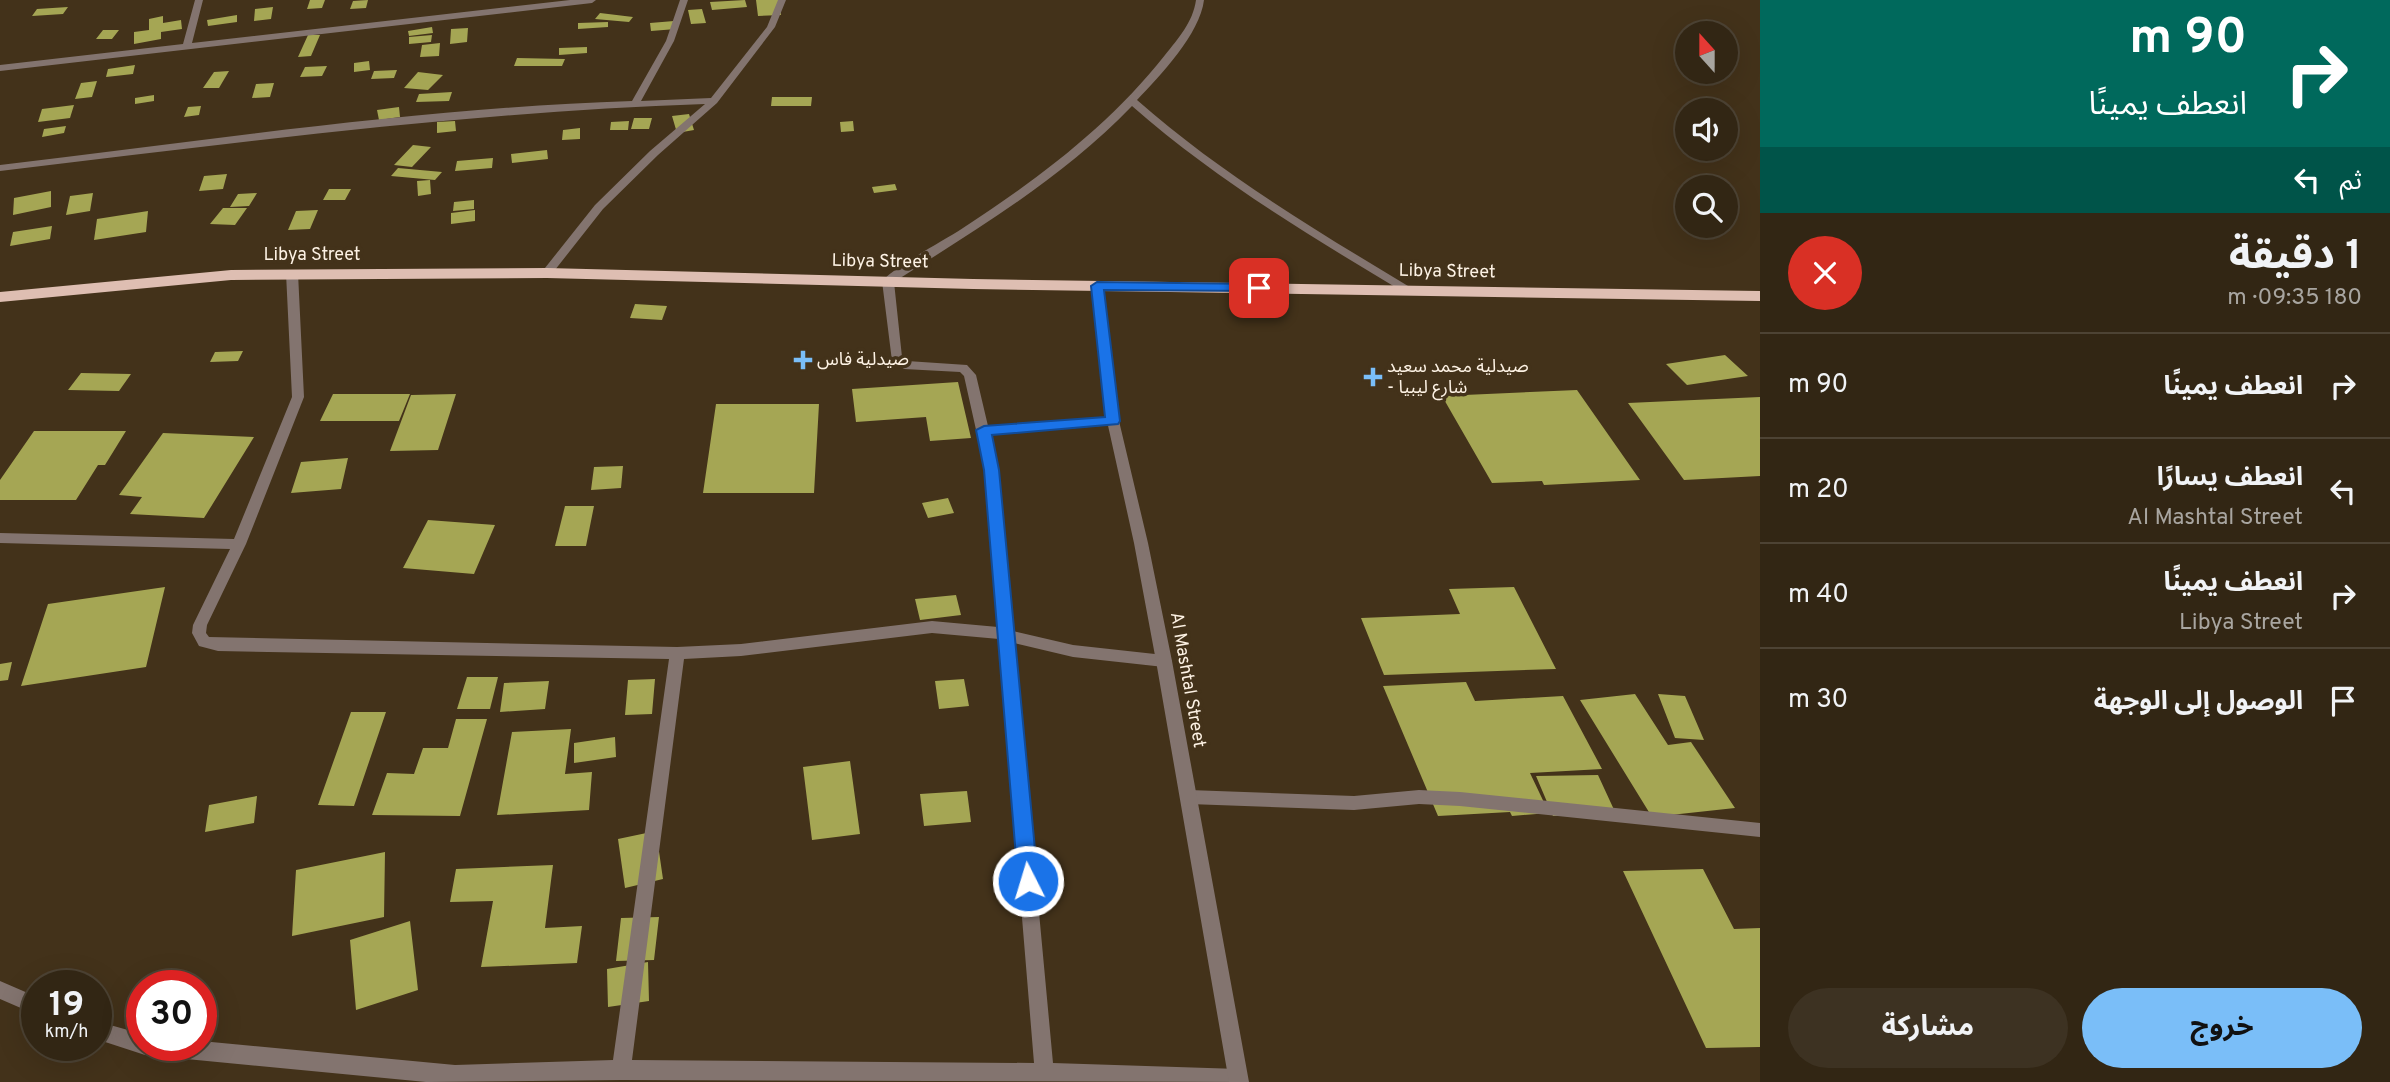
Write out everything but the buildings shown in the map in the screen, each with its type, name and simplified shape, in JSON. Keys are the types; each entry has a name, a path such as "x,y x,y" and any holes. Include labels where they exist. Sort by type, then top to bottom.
{"highway":[{"name":"Libya Street","path":"0,297 152,281 292,273 548,273 1097,286 1760,296"}],"street":[{"path":"187,45 199,0"},
{"path":"0,68 592,0"},
{"path":"635,104 671,38 684,0"},
{"path":"548,273 599,207 654,153 714,101 771,27 777,18 782,0"},
{"path":"1045,1078 992,470 970,374 966,370 904,365 896,358 888,281 996,212 1133,102 1186,34 1199,8 1200,0"},
{"path":"0,168 462,116 714,101"},
{"path":"1133,102 1161,129 1249,193 1409,291"},
{"path":"292,273 298,397 239,544 200,625 199,633 204,642 218,645 677,653 741,650 932,627 1007,635 1073,651 1164,661"},
{"name":"Al Mashtal Street","path":"1097,286 1113,421 1164,661 1239,1080"},
{"path":"984,430 1113,421"},
{"path":"0,538 239,544"},
{"path":"621,1070 677,653"},
{"path":"1189,797 1354,803 1419,797 1460,799 1760,830"},
{"path":"0,990 21,999"},
{"path":"217,1052 454,1078 621,1070 1239,1080"}],"place":[{"name":"صيدلية فاس","path":"803,360"},
{"name":"صيدلية محمد سعيد - شارع ليبيا","path":"1373,377"}],"route":[{"path":"1028,881 992,470 984,430 1113,421 1097,286 1259,288"}]}
